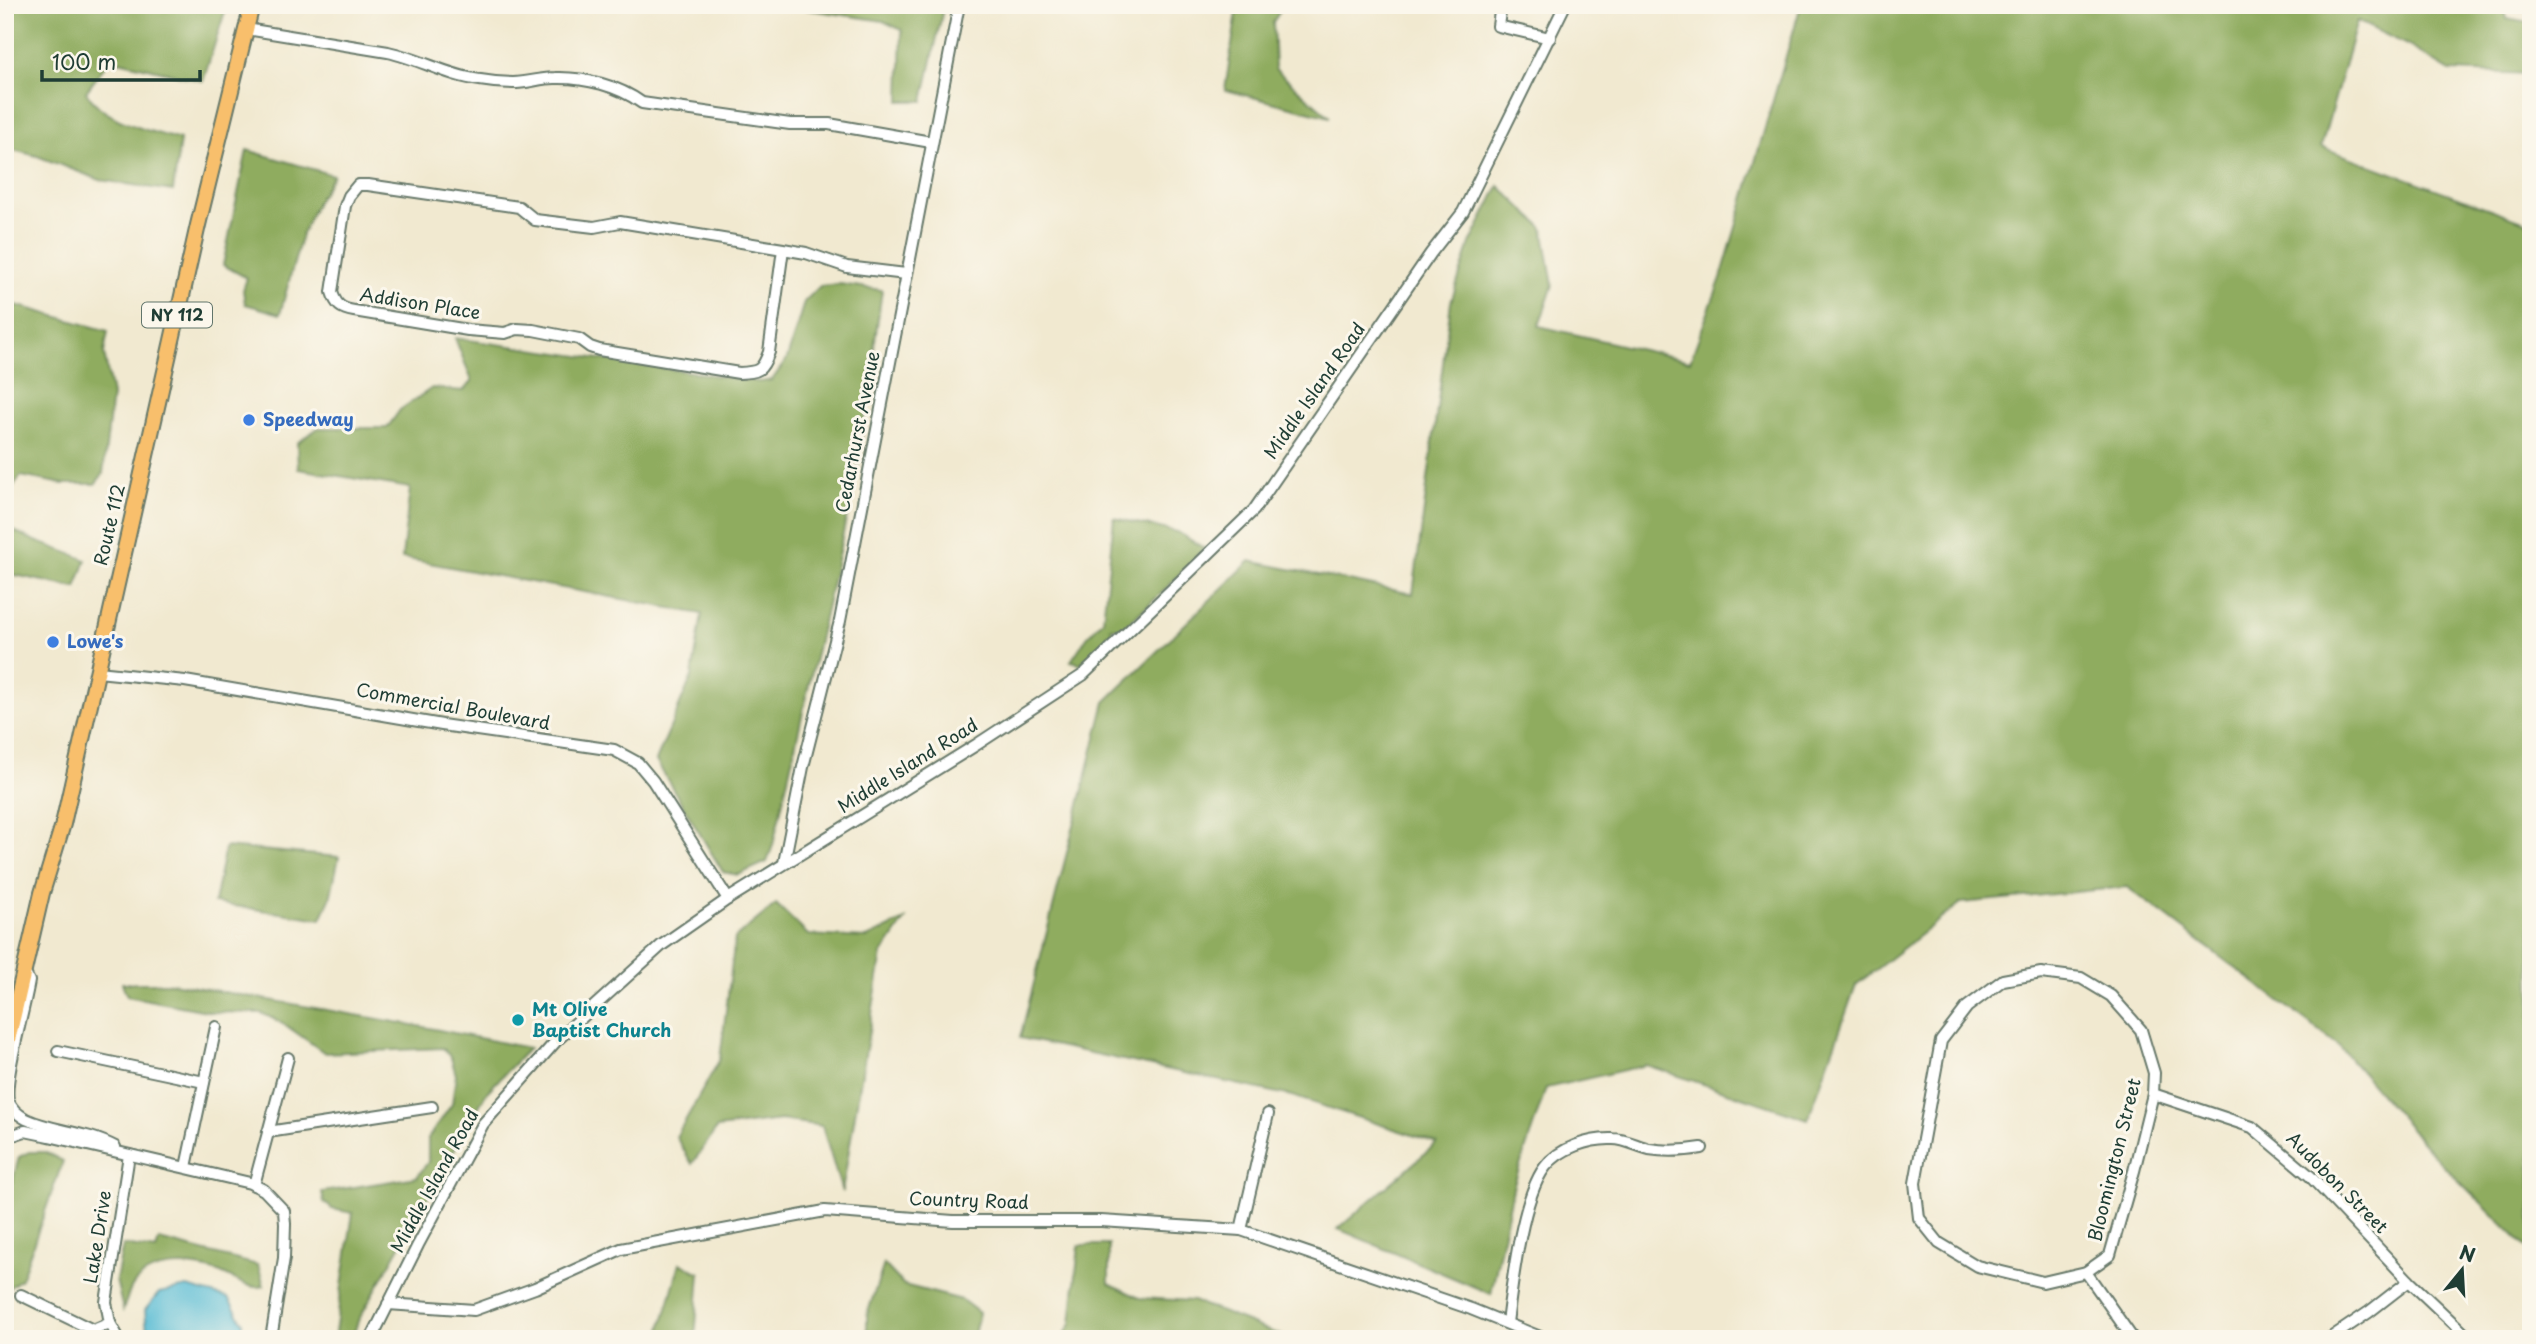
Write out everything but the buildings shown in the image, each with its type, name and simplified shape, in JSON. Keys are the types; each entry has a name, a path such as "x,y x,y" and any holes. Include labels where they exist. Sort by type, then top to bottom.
{"main road":[{"name":"Route 112","path":"5,1053 42,893 63,824 194,239 252,5"}],"street":[{"name":"Cedarhurst Avenue","path":"784,863 803,767 840,621 959,5"},
{"path":"1501,5 1498,26 1550,38 1565,5"},
{"path":"246,29 408,56 444,72 478,80 513,83 558,78 615,87 642,103 790,124 829,124 931,142"},
{"name":"Middle Island Road","path":"371,1339 483,1124 575,1023 662,945 728,898 976,745 1083,675 1254,510 1431,253 1463,212 1550,38"},
{"name":"Addison Place","path":"783,249 769,352 764,365 756,372 739,373 599,350 579,339 533,330 517,329 505,333 468,330 344,310 335,303 332,292 345,206 358,185 519,207 535,220 594,227 620,222 783,249 806,253 847,267 906,274"},
{"name":"Commercial Boulevard","path":"98,672 185,681 614,750 638,763 653,781 728,898"},
{"path":"23,972 29,981 8,1080 9,1100 15,1111 27,1119 82,1133 130,1155"},
{"name":"Bloomington Street","path":"2041,973 2081,978 2111,996 2141,1030 2154,1073 2153,1094 2110,1255 2086,1272 2043,1282 1978,1266 1939,1242 1919,1218 1915,1184 1941,1041 1967,1007 2003,980 2041,973"},
{"path":"186,1167 216,1027"},
{"path":"58,1051 204,1082"},
{"path":"254,1185 288,1058"},
{"name":"Audobon Street","path":"2153,1094 2252,1126 2310,1176 2409,1281"},
{"path":"268,1132 432,1107"},
{"path":"1241,1230 1268,1114"},
{"path":"5,1138 25,1131 186,1167 264,1190 284,1211 285,1224 284,1258 271,1339"},
{"path":"1507,1323 1512,1280 1526,1213 1545,1166 1565,1151 1586,1142 1614,1139 1650,1149 1679,1152 1702,1148"},
{"name":"Lake Drive","path":"119,1339 110,1323 106,1302 130,1155"},
{"name":"Country Road","path":"388,1304 474,1310 535,1288 621,1249 825,1211 953,1221 1101,1221 1241,1230 1507,1323 1545,1339"},
{"path":"2086,1272 2133,1339"},
{"path":"2329,1339 2370,1312 2409,1281 2470,1339"},
{"path":"21,1295 93,1330 110,1323"}],"green space":[{"path":"5,5 227,5 203,81 110,59 86,92 94,103 116,118 180,140 173,191 100,180 37,156 5,148"},
{"path":"778,5 944,5 923,101 900,101 902,30 883,21"},
{"path":"1238,5 1284,5 1273,22 1275,69 1330,117 1225,90"},
{"path":"1801,5 2503,5 2506,19 2531,23 2531,74 2450,71 2407,45 2357,21 2321,147 2531,224 2531,1252 2437,1159 2338,1045 2127,887 1961,903 1856,985 1808,1119 1646,1065 1546,1088 1514,1184 1491,1294 1338,1229 1437,1143 1292,1096 1020,1038 1105,702 1250,561 1413,594 1451,302 1470,244 1499,186 1543,228 1553,285 1539,326 1690,361 1721,278"},
{"path":"247,150 333,175 302,234 280,314 245,304 243,290 247,278 223,265"},
{"path":"840,284 882,290 857,471 773,845 767,862 738,875 723,872 656,761 692,676 702,614 402,558 410,488 298,469 297,443 318,428 387,428 400,410 432,388 463,391 472,381 455,338 760,382 772,380 787,359 804,302 820,286"},
{"path":"5,302 108,331 104,353 112,395 103,474 95,484 63,484 21,476 5,497"},
{"path":"1114,518 1177,532 1204,548 1165,590 1123,628 1111,628 1114,637 1081,664 1071,661 1087,637 1103,620"},
{"path":"5,524 33,540 86,560 76,588 5,573"},
{"path":"225,847 339,857 330,899 321,919 214,903"},
{"path":"776,904 808,935 867,938 905,920 882,954 842,1192 822,1126 781,1120 717,1128 692,1164 676,1137 720,1059 735,938"},
{"path":"122,983 172,983 529,1048 487,1092 358,1321 352,1339 334,1339 353,1213 332,1209 324,1202 322,1192 417,1177 428,1162 428,1138 452,1104 456,1075 451,1058 443,1048 325,1053 281,1022 261,1013 212,1012 127,996"},
{"path":"29,1152 45,1152 63,1161 21,1279 5,1291 5,1209 19,1157"},
{"path":"159,1240 258,1265 264,1286 253,1287 218,1272 196,1267 173,1266 151,1271 134,1284 123,1310 116,1280 123,1245 156,1250"},
{"path":"1079,1245 1109,1245 1109,1283 1139,1298 1193,1301 1290,1339 1062,1339 1071,1324"},
{"path":"680,1263 700,1273 695,1339 658,1339"},
{"path":"884,1264 904,1285 962,1300 979,1313 973,1339 867,1339 867,1315"}],"water":[{"path":"187,1287 228,1298 243,1322 243,1339 153,1339 147,1331 145,1310 159,1293"}],"place":[{"name":"Speedway","path":"249,420"},
{"name":"Lowe's","path":"53,642"},
{"name":"Mt Olive Baptist Church","path":"518,1020"}]}
